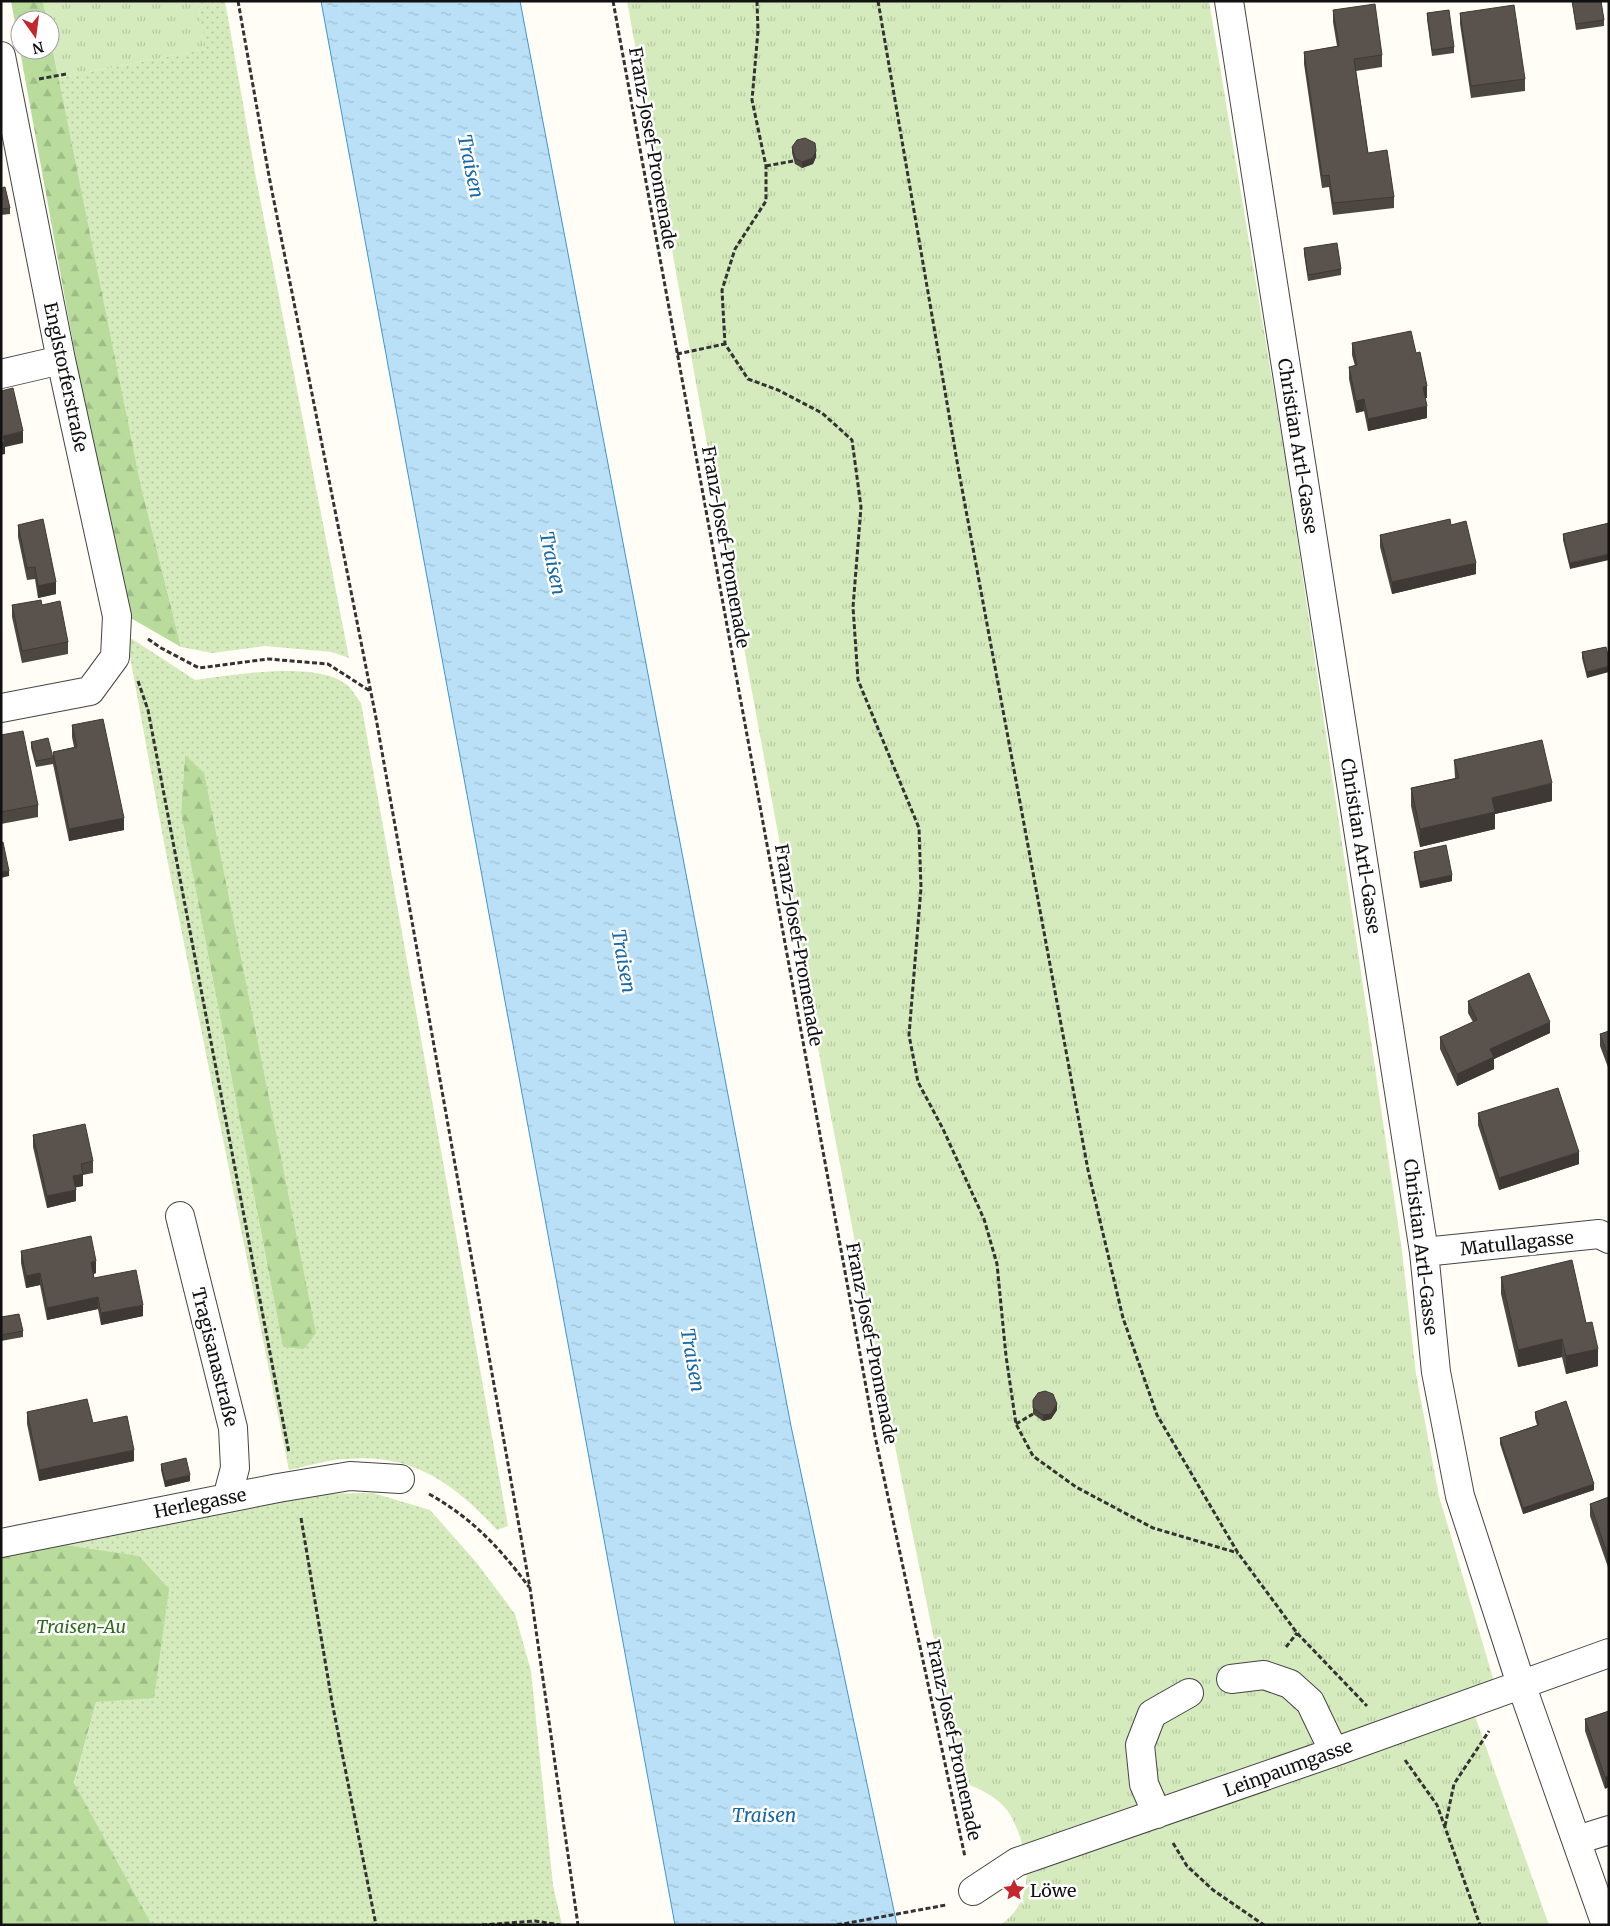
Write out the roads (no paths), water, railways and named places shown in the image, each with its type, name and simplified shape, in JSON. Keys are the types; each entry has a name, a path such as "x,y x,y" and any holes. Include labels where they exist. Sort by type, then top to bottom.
{"street":[{"name":"Christian Artl-Gasse","path":"1230,1 1424,1252 1436,1372 1460,1496 1521,1684 1606,1925"},
{"name":"Englstorferstraße","path":"1,56 61,360 117,616 115,657 90,691 1,708"},
{"path":"1,374 61,360"},
{"name":"Tragisanastraße","path":"180,1216 233,1428 235,1468 227,1498"},
{"name":"Matullagasse","path":"1424,1252 1599,1234 1609,1239"},
{"name":"Herlegasse","path":"1,1543 227,1498 350,1476 400,1479"},
{"name":"Leinpaumgasse","path":"962,1898 1017,1862 1334,1752 1385,1732 1609,1653"},
{"path":"1231,1679 1264,1675 1290,1684 1310,1702 1334,1752"},
{"path":"1157,1814 1144,1784 1140,1745 1152,1714 1189,1693"},
{"path":"1577,1840 1609,1830"}],"water":[{"name":"Traisen","path":"321,1 520,1 791,1426 897,1925 675,1925"}],"place":[{"name":"Löwe","path":"1014,1890"}],"park label":[{"name":"Traisen-Au","path":"81,1626"}]}
